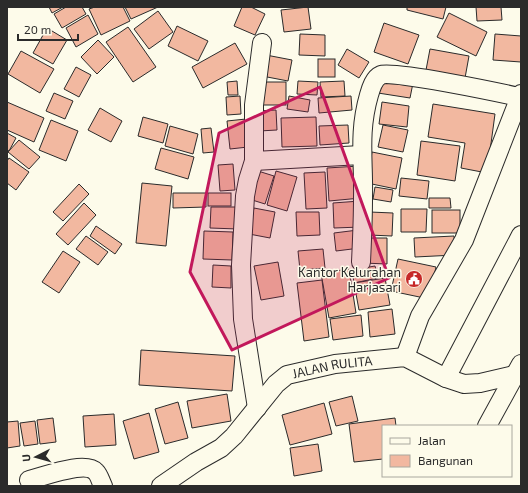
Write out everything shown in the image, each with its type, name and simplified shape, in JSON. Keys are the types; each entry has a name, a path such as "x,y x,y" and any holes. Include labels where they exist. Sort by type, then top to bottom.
{"street":[{"path":"257,408 243,319 241,285 242,227 245,196 254,161 253,111 255,84 262,44"},
{"path":"361,262 363,198 361,155 362,126 372,87 381,75 387,73 410,76 520,96 464,240 420,316 405,357 446,378 464,384 480,383 517,370"},
{"path":"254,161 361,155"},
{"path":"446,378 521,235"},
{"name":"JALAN RULITA","path":"161,486 196,462 221,448 234,436 276,384 287,375 335,364 405,357"},
{"path":"488,425 517,370"},
{"path":"30,480 77,467 89,467 96,472 103,486"}],"highlighted area":[{"path":"320,87 389,278 232,350 190,272 219,133"}],"building":[{"path":"49,7 63,7 52,13"},
{"path":"66,7 82,7 86,14 62,28 54,14"},
{"path":"95,7 123,7 130,21 101,35 89,9"},
{"path":"125,7 158,7 131,19"},
{"path":"242,7 251,7 265,14 255,35 234,26"},
{"path":"308,7 311,29 284,32 281,10"},
{"path":"407,7 446,7 443,19 407,10"},
{"path":"476,7 501,7 502,20 477,21"},
{"path":"158,11 173,32 149,49 134,29"},
{"path":"449,13 487,32 476,56 437,37"},
{"path":"88,15 98,34 76,47 66,28"},
{"path":"384,23 419,35 408,64 374,52"},
{"path":"177,26 208,41 198,61 168,46"},
{"path":"128,27 156,67 133,82 106,42"},
{"path":"47,28 67,40 53,64 33,53"},
{"path":"300,34 325,35 325,56 299,55"},
{"path":"495,34 521,36 521,62 493,60"},
{"path":"98,40 114,57 97,74 81,57"},
{"path":"235,43 247,64 203,88 192,67"},
{"path":"347,49 369,62 359,78 338,65"},
{"path":"430,49 469,56 465,78 426,70"},
{"path":"21,51 54,69 40,93 8,74"},
{"path":"266,55 292,60 288,81 262,76"},
{"path":"318,59 335,59 335,77 318,77"},
{"path":"76,67 91,75 79,97 64,89"},
{"path":"381,78 413,83 410,98 378,93"},
{"path":"237,81 238,95 228,95 227,82"},
{"path":"298,81 318,82 317,95 297,94"},
{"path":"344,81 345,96 321,97 320,82"},
{"path":"258,82 286,82 286,105 258,105"},
{"path":"54,93 73,101 65,119 46,111"},
{"path":"240,96 241,114 227,115 226,97"},
{"path":"289,96 310,100 308,112 287,109"},
{"path":"351,96 352,110 319,113 318,98"},
{"path":"7,102 44,118 34,142 7,130"},
{"path":"382,102 409,106 407,127 379,124"},
{"path":"433,104 495,114 487,173 461,168 465,143 428,137"},
{"path":"100,108 122,121 111,142 88,130"},
{"path":"276,110 277,130 259,131 258,111"},
{"path":"143,117 168,124 163,143 138,136"},
{"path":"316,117 317,146 282,147 281,118"},
{"path":"246,119 248,147 230,149 227,121"},
{"path":"51,120 78,131 66,161 39,150"},
{"path":"348,125 349,143 320,145 319,126"},
{"path":"383,125 408,130 403,152 378,147"},
{"path":"170,126 198,134 193,154 165,146"},
{"path":"211,128 214,152 203,153 201,129"},
{"path":"7,133 16,138 9,151 7,150"},
{"path":"19,140 40,157 29,169 8,152"},
{"path":"421,141 460,146 455,181 417,175"},
{"path":"161,148 194,157 188,179 155,169"},
{"path":"372,152 402,158 396,189 367,183"},
{"path":"9,158 29,172 16,190 7,183 7,161"},
{"path":"233,164 235,190 220,191 218,165"},
{"path":"359,166 361,198 329,201 327,168"},
{"path":"258,171 274,176 265,204 249,199"},
{"path":"276,171 297,177 287,211 267,205"},
{"path":"325,172 327,208 306,209 304,173"},
{"path":"401,178 429,181 427,199 399,196"},
{"path":"142,183 172,186 166,246 136,243"},
{"path":"79,184 89,194 63,221 53,212"},
{"path":"375,187 393,190 391,202 373,199"},
{"path":"173,193 206,193 206,207 173,208"},
{"path":"208,193 231,193 231,206 208,206"},
{"path":"429,198 450,198 451,208 429,208"},
{"path":"360,201 361,227 334,228 333,203"},
{"path":"84,203 96,215 68,245 56,234"},
{"path":"211,207 239,207 238,229 210,228"},
{"path":"254,208 275,212 270,238 249,234"},
{"path":"401,209 427,209 426,232 401,232"},
{"path":"432,210 460,210 460,233 432,233"},
{"path":"296,212 319,212 320,235 297,236"},
{"path":"370,212 393,213 392,236 369,235"},
{"path":"96,226 122,244 115,254 90,236"},
{"path":"358,230 360,248 336,251 334,233"},
{"path":"204,231 233,232 232,260 203,259"},
{"path":"86,236 108,252 98,265 76,249"},
{"path":"454,236 455,255 415,257 414,238"},
{"path":"364,238 387,238 387,264 363,263"},
{"path":"323,249 325,268 300,270 298,251"},
{"path":"63,251 80,262 59,293 42,282"},
{"name":"Kantor Kelurahan Harjasari","path":"398,259 436,267 429,299 391,291"},
{"path":"278,262 284,296 261,300 254,266"},
{"path":"213,265 231,266 231,288 212,287"},
{"path":"375,266 378,278 354,283 352,270"},
{"path":"349,269 356,313 329,318 321,273"},
{"path":"385,278 390,305 359,310 354,283"},
{"path":"322,280 329,337 304,341 297,283"},
{"path":"392,309 395,334 370,337 368,312"},
{"path":"361,315 363,336 333,340 330,319"},
{"path":"141,350 235,356 232,391 139,385"},
{"path":"227,394 231,421 192,428 187,401"},
{"path":"352,396 358,421 336,426 329,402"},
{"path":"178,402 188,438 165,444 155,409"},
{"path":"324,403 332,434 290,445 282,415"},
{"path":"149,413 159,452 134,459 123,421"},
{"path":"114,414 116,445 85,447 83,416"},
{"path":"53,418 56,442 40,444 37,420"},
{"path":"395,418 396,425 382,425 382,459 354,462 349,424"},
{"path":"18,421 20,446 7,448 7,422"},
{"path":"35,421 38,444 24,446 20,423"},
{"path":"318,444 322,471 294,476 290,448"}],"place":[{"name":"Kantor Kelurahan Harjasari","path":"414,279"}]}
